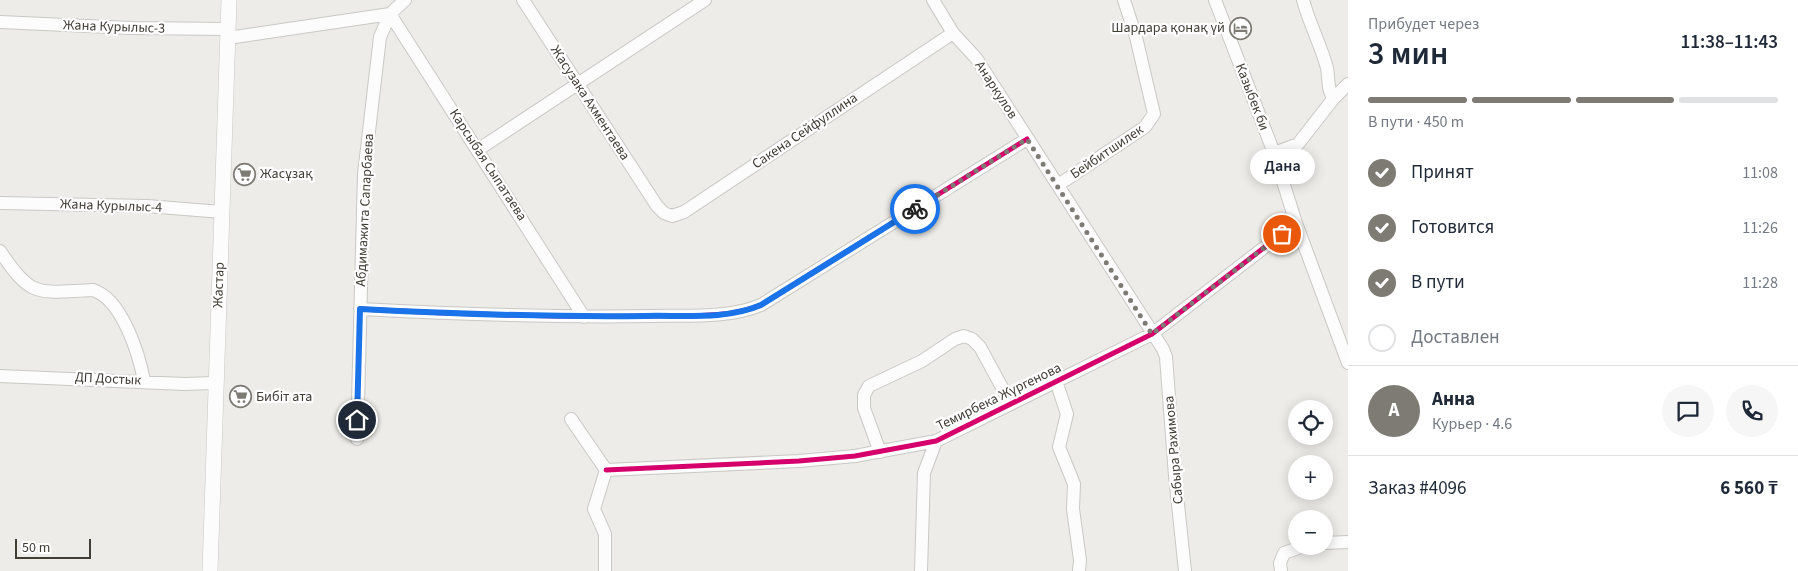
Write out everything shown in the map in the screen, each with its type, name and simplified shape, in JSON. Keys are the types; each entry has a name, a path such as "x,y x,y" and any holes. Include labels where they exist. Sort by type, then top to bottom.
{"street":[{"name":"Жастар","path":"210,571 229,0"},
{"name":"Абдимажита Сапарбаева","path":"357,439 364,174 380,37 390,14 405,0"},
{"name":"Жасузака Ахментаева","path":"523,0 657,206"},
{"path":"479,149 705,0"},
{"name":"Анаркулов","path":"933,0 953,33 976,58 1152,334"},
{"name":"Бейбитшилек","path":"1058,185 1145,127 1154,114 1136,37 1124,0"},
{"name":"Казыбек би","path":"1215,0 1274,153 1296,222 1348,363"},
{"path":"1303,0 1310,25 1327,68 1329,94 1334,98"},
{"path":"228,33 390,14"},
{"name":"Карсыбая Сыпатаева","path":"390,14 479,149 584,317"},
{"name":"Жана Курылыс-3","path":"0,22 228,33"},
{"name":"Сакена Сейфуллина","path":"657,206 664,214 672,216 684,212 953,33"},
{"path":"1274,153 1298,144 1334,98 1348,84"},
{"path":"360,309 482,316 584,317 724,314 750,310 761,305 1027,139"},
{"name":"Жана Курылыс-4","path":"0,203 147,206 222,212"},
{"name":"Темирбека Жүргенова","path":"606,470 799,461 880,452 936,441 1152,334 1296,222"},
{"path":"0,251 27,286 34,290 43,292 93,290 100,293 110,302 130,334 140,361 144,381"},
{"name":"Сабыра Рахимова","path":"1152,334 1166,357 1175,476 1185,571"},
{"path":"880,452 864,408 864,395 869,386 922,361 955,339 964,336 972,339 980,347 1011,404"},
{"name":"ДП Достык","path":"0,376 215,383"},
{"path":"1056,381 1067,414 1059,447 1074,484 1073,509 1080,560 1079,571"},
{"path":"571,419 606,470 594,509 605,534 605,571"},
{"path":"921,571 924,473 936,441"},
{"path":"1333,543 1348,542"},
{"path":"1281,571 1280,563 1284,553 1288,552"}],"cycle path":[{"path":"360,309 576,316 706,315 748,309 761,305 1027,139"},
{"path":"606,470 799,461 855,456 936,441 1152,334 1296,223"}],"way so far":[{"path":"915,209 1027,139 1152,334 1282,234"}],"place":[{"name":"Шардара қонақ үй","path":"1241,28"},
{"name":"Жасұзақ","path":"244,174"},
{"name":"Дана","path":"1282,234"},
{"name":"Бибіт ата","path":"240,397"}],"route":[{"path":"357,420 360,309 482,316 584,317 724,314 750,310 915,209"}]}
